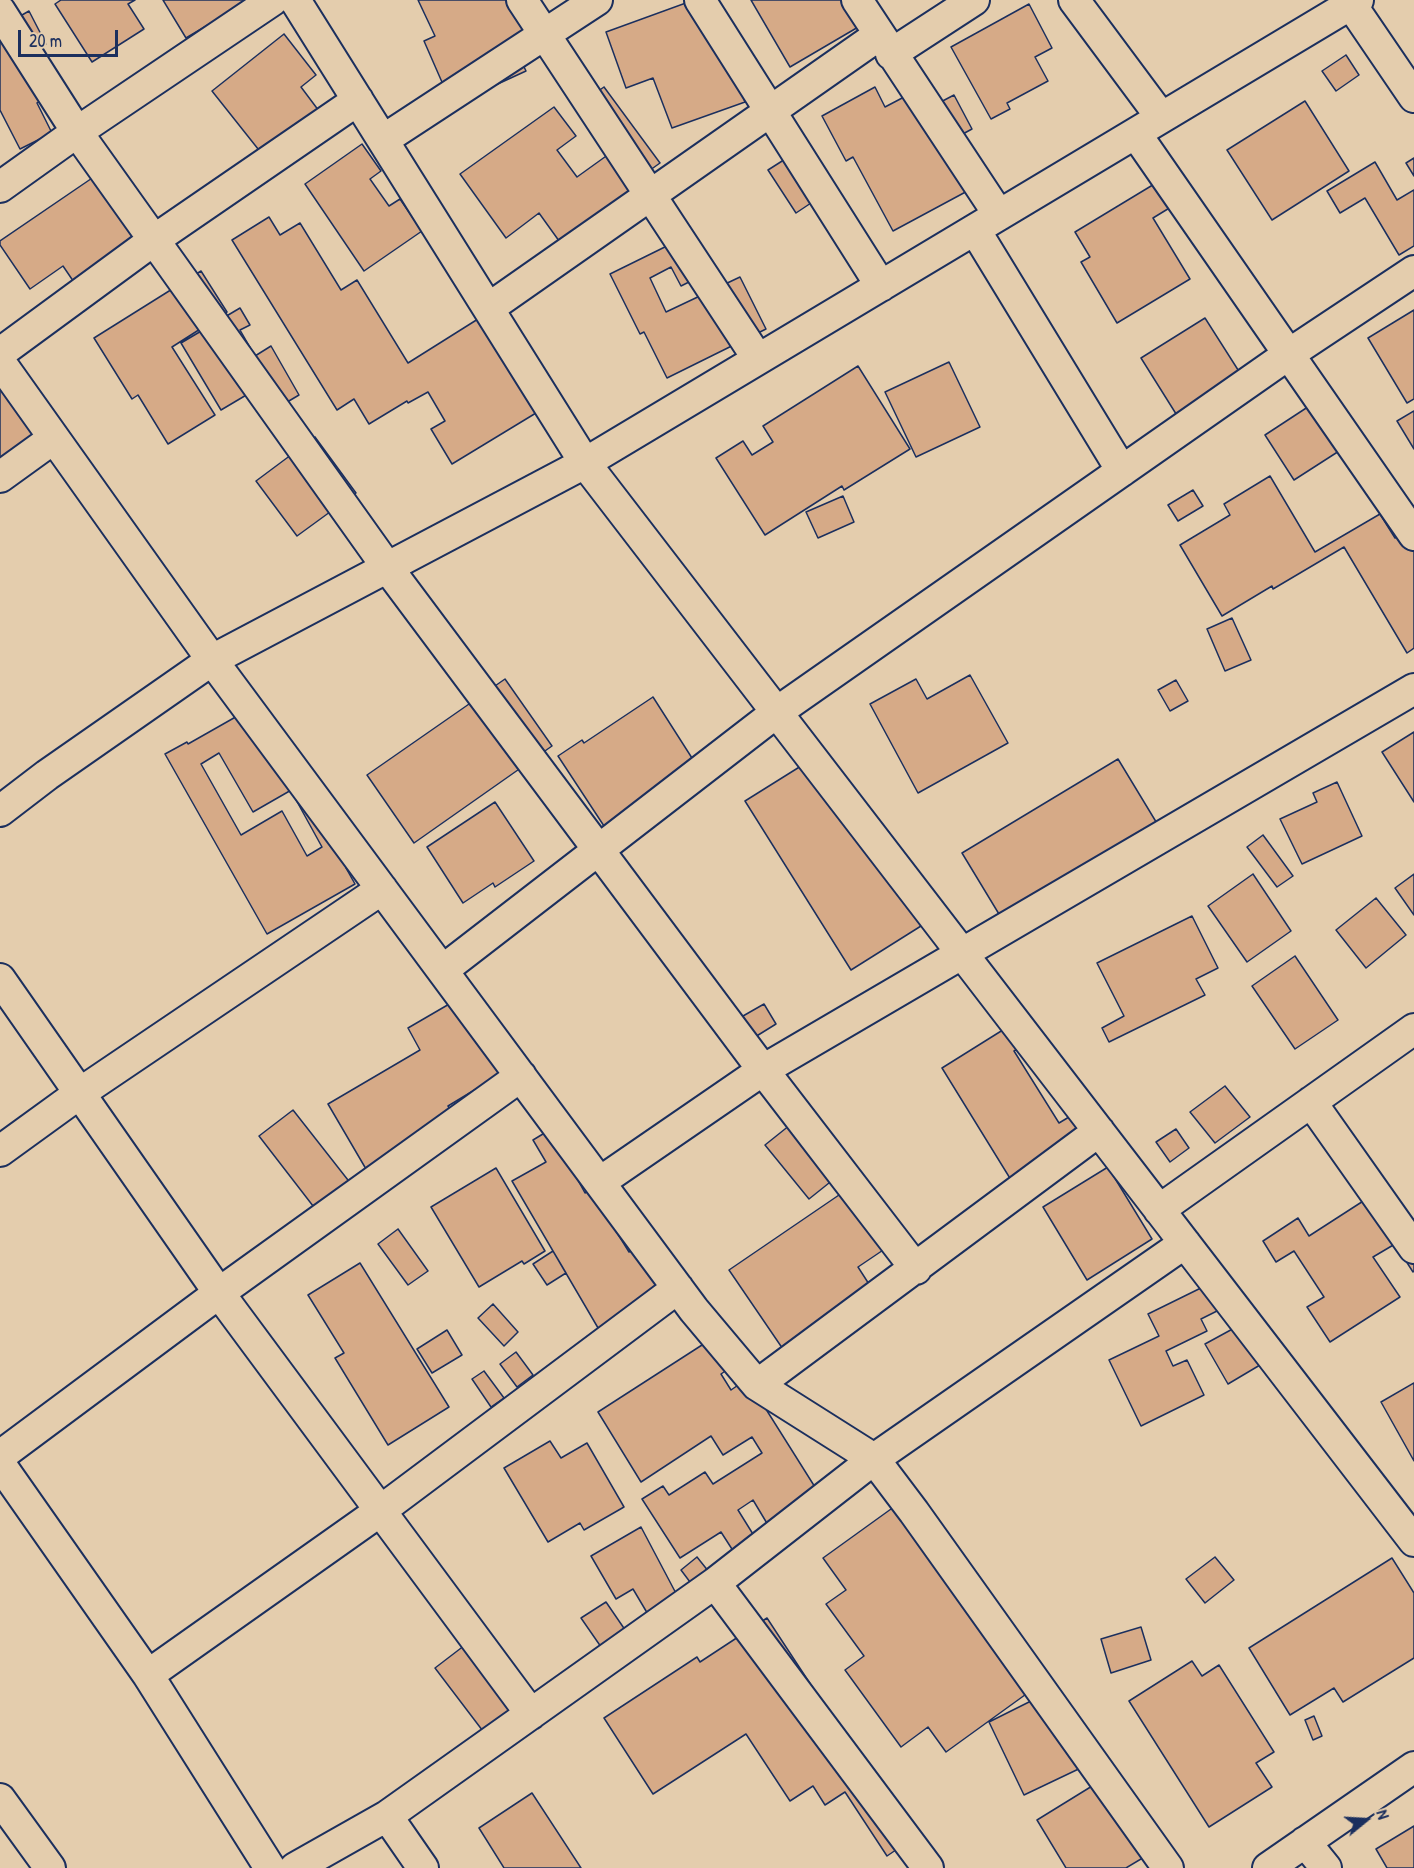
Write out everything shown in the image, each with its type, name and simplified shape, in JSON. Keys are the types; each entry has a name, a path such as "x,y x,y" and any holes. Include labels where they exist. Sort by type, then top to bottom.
{"street":[{"path":"0,187 76,132 273,0"},
{"path":"295,0 585,463 1414,1541"},
{"path":"522,0 758,359"},
{"path":"383,140 597,0"},
{"path":"700,0 881,286"},
{"path":"857,0 885,44 987,223 1122,471"},
{"path":"489,308 771,111 885,44 974,0"},
{"path":"1074,0 1161,117"},
{"path":"0,812 47,775 212,660 585,463 1136,134 1352,1 1414,97"},
{"path":"0,11 76,132 387,567 763,1070 916,1269"},
{"path":"0,353 154,240 358,100"},
{"path":"1136,134 1414,535"},
{"path":"442,970 777,712 1289,354 1414,272"},
{"path":"0,362 212,660 678,1288 757,1385 874,1459 915,1512 1168,1868"},
{"path":"0,477 54,438"},
{"path":"600,1182 763,1070 1414,689"},
{"path":"0,1151 80,1093 382,889"},
{"path":"0,979 219,1293 531,1714"},
{"path":"1159,1210 1414,1029"},
{"path":"0,1456 219,1293 521,1076"},
{"path":"1311,1102 1414,1248"},
{"path":"757,1385 1099,1131"},
{"path":"295,1868 387,1816 715,1583 874,1459 1185,1243"},
{"path":"148,1675 380,1510 678,1288"},
{"path":"0,1464 148,1675 270,1868"},
{"path":"715,1583 928,1868"},
{"path":"1268,1868 1414,1767"},
{"path":"0,1799 50,1868"},
{"path":"387,1816 423,1868"},
{"path":"1305,1842 1326,1868"}],"building":[{"path":"0,0 15,19 29,11 46,44 35,50 57,93 37,103 52,133 20,149 0,110"},
{"path":"61,0 135,0 128,4 144,29 92,62 55,4"},
{"path":"163,0 250,0 186,38"},
{"path":"418,0 532,0 548,35 516,50 526,71 452,105 424,41 435,36"},
{"path":"694,0 723,41 745,102 672,128 653,78 626,88 606,32"},
{"path":"751,0 868,0 877,16 790,67"},
{"path":"1029,4 1052,48 1035,57 1048,81 1007,103 1010,109 991,119 951,47"},
{"path":"284,34 316,75 301,87 322,115 266,159 212,91"},
{"path":"1346,55 1359,75 1336,91 1322,71"},
{"path":"925,86 935,105 954,95 972,129 948,142 973,188 893,231 853,157 846,161 822,116 875,87 885,107"},
{"path":"604,87 660,163 639,178 650,192 567,252 539,213 506,238 460,174 554,107 576,136 557,150 577,177 609,154 575,107"},
{"path":"1305,101 1349,171 1272,220 1227,150"},
{"path":"362,144 381,171 370,179 389,206 400,199 422,231 364,271 305,184"},
{"path":"790,156 817,199 796,213 768,170"},
{"path":"1414,158 1414,176 1406,163"},
{"path":"1375,162 1397,200 1414,190 1414,246 1399,255 1365,198 1340,213 1327,191"},
{"path":"101,172 151,247 82,294 63,266 30,289 0,245 0,241"},
{"path":"1156,183 1171,207 1153,218 1190,279 1117,323 1081,262 1090,257 1075,232"},
{"path":"269,217 280,235 300,223 341,290 357,280 408,363 478,319 536,413 452,464 431,429 445,421 428,392 408,403 407,401 369,424 354,399 337,410 232,240"},
{"path":"675,242 705,274 681,286 671,267 650,278 666,312 740,277 766,329 667,378 644,332 640,334 610,274"},
{"path":"201,271 227,312 172,347 215,415 168,444 138,395 132,399 94,338"},
{"path":"240,308 250,325 240,330 255,356 271,346 299,395 262,417 248,394 221,410 181,343"},
{"path":"1414,310 1414,399 1407,403 1368,338"},
{"path":"1205,318 1247,384 1183,425 1141,358"},
{"path":"0,358 64,432 0,468"},
{"path":"949,362 980,427 916,457 885,392"},
{"path":"858,366 910,449 844,490 842,486 765,535 716,458 743,441 752,455 773,442 763,426"},
{"path":"1320,399 1350,444 1294,480 1265,435"},
{"path":"1414,411 1414,449 1397,421"},
{"path":"315,437 356,493 297,536 256,481"},
{"path":"1270,476 1315,552 1380,514 1395,538 1409,530 1414,537 1414,648 1407,653 1344,547 1222,616 1180,545 1230,515 1224,504"},
{"path":"1193,490 1203,506 1178,521 1168,505"},
{"path":"843,496 854,522 818,538 806,512"},
{"path":"1232,618 1251,660 1225,671 1207,629"},
{"path":"970,675 1008,743 918,793 870,704 916,679 927,699"},
{"path":"505,679 552,746 414,843 367,775"},
{"path":"1176,680 1188,701 1170,711 1158,690"},
{"path":"653,697 699,769 604,826 558,756 582,740 584,743"},
{"path":"262,702 307,781 253,812 219,753 201,764 241,835 282,811 307,856 322,847 295,798 317,785 359,860 346,868 355,884 267,934 165,754 187,742 188,744"},
{"path":"1414,732 1414,802 1382,752"},
{"path":"817,756 921,926 851,970 745,801"},
{"path":"1118,759 1161,830 1005,924 962,853"},
{"path":"1337,782 1362,836 1302,864 1280,819 1317,802 1313,793"},
{"path":"495,802 534,861 495,887 493,883 463,903 427,847"},
{"path":"1263,835 1293,876 1277,887 1247,847"},
{"path":"1253,874 1291,931 1247,962 1208,906"},
{"path":"1414,874 1414,915 1395,888"},
{"path":"1376,898 1406,935 1366,968 1336,930"},
{"path":"1192,916 1218,968 1196,979 1205,995 1109,1042 1102,1028 1124,1016 1097,963"},
{"path":"1295,956 1338,1020 1295,1049 1252,986"},
{"path":"463,996 506,1071 448,1106 456,1119 366,1169 328,1104 420,1050 408,1028"},
{"path":"764,1004 776,1024 755,1037 743,1016"},
{"path":"1014,1023 1026,1044 1014,1051 1059,1123 1079,1111 1096,1138 1016,1188 942,1068"},
{"path":"1225,1086 1250,1117 1215,1143 1190,1112"},
{"path":"810,1109 854,1163 809,1199 765,1145"},
{"path":"293,1110 355,1189 320,1215 259,1136"},
{"path":"561,1123 573,1171 585,1193 604,1182 629,1223 616,1231 629,1252 648,1241 676,1288 601,1333 512,1181 546,1162 533,1140"},
{"path":"1176,1129 1189,1148 1170,1162 1156,1142"},
{"path":"1108,1167 1152,1239 1087,1280 1043,1207"},
{"path":"496,1168 545,1251 524,1264 522,1261 479,1287 431,1207"},
{"path":"861,1180 901,1238 858,1267 876,1295 787,1355 729,1270"},
{"path":"1371,1196 1414,1227 1414,1271 1395,1244 1373,1257 1400,1297 1330,1342 1307,1307 1324,1297 1294,1251 1276,1262 1263,1241 1298,1218 1309,1236"},
{"path":"398,1229 428,1271 408,1285 378,1244"},
{"path":"553,1251 566,1273 547,1285 533,1264"},
{"path":"360,1263 449,1407 388,1445 335,1358 344,1353 308,1295"},
{"path":"1209,1284 1221,1309 1201,1319 1207,1331 1166,1351 1173,1366 1187,1360 1204,1395 1141,1426 1109,1360 1159,1336 1148,1314"},
{"path":"493,1304 518,1332 504,1346 478,1318"},
{"path":"1238,1326 1260,1365 1228,1384 1205,1344"},
{"path":"447,1330 462,1355 432,1373 417,1349"},
{"path":"716,1336 734,1365 721,1374 731,1390 747,1379 825,1503 774,1535 753,1500 738,1510 761,1547 739,1560 721,1532 680,1558 642,1499 663,1486 669,1495 705,1472 713,1484 762,1453 752,1437 723,1455 711,1436 641,1482 598,1412"},
{"path":"516,1352 533,1375 517,1387 500,1364"},
{"path":"484,1371 504,1398 491,1407 472,1379"},
{"path":"1414,1383 1414,1461 1381,1402"},
{"path":"550,1441 561,1458 587,1443 624,1507 584,1530 580,1523 548,1542 504,1468"},
{"path":"916,1491 1047,1679 946,1752 928,1727 901,1747 845,1670 864,1656 826,1604 846,1590 823,1558"},
{"path":"641,1527 679,1599 649,1616 633,1589 616,1599 591,1556"},
{"path":"697,1557 713,1577 696,1590 681,1570"},
{"path":"1215,1557 1234,1580 1205,1603 1186,1579"},
{"path":"1392,1558 1414,1593 1414,1658 1343,1702 1334,1688 1290,1715 1249,1648"},
{"path":"606,1602 632,1640 608,1657 581,1618"},
{"path":"767,1618 912,1839 887,1856 845,1792 825,1805 813,1786 790,1801 746,1734 653,1794 604,1718 697,1657 700,1662"},
{"path":"1141,1627 1151,1660 1111,1673 1101,1639"},
{"path":"482,1632 539,1707 492,1743 435,1668"},
{"path":"1192,1661 1202,1676 1219,1665 1274,1752 1256,1763 1272,1787 1209,1827 1129,1701"},
{"path":"1051,1691 1087,1765 1024,1795 989,1722"},
{"path":"1314,1716 1322,1736 1313,1740 1305,1720"},
{"path":"1097,1783 1156,1850 1126,1868 1066,1868 1037,1820"},
{"path":"532,1793 581,1868 504,1868 479,1828"},
{"path":"1414,1826 1414,1868 1387,1868 1376,1849"}]}
